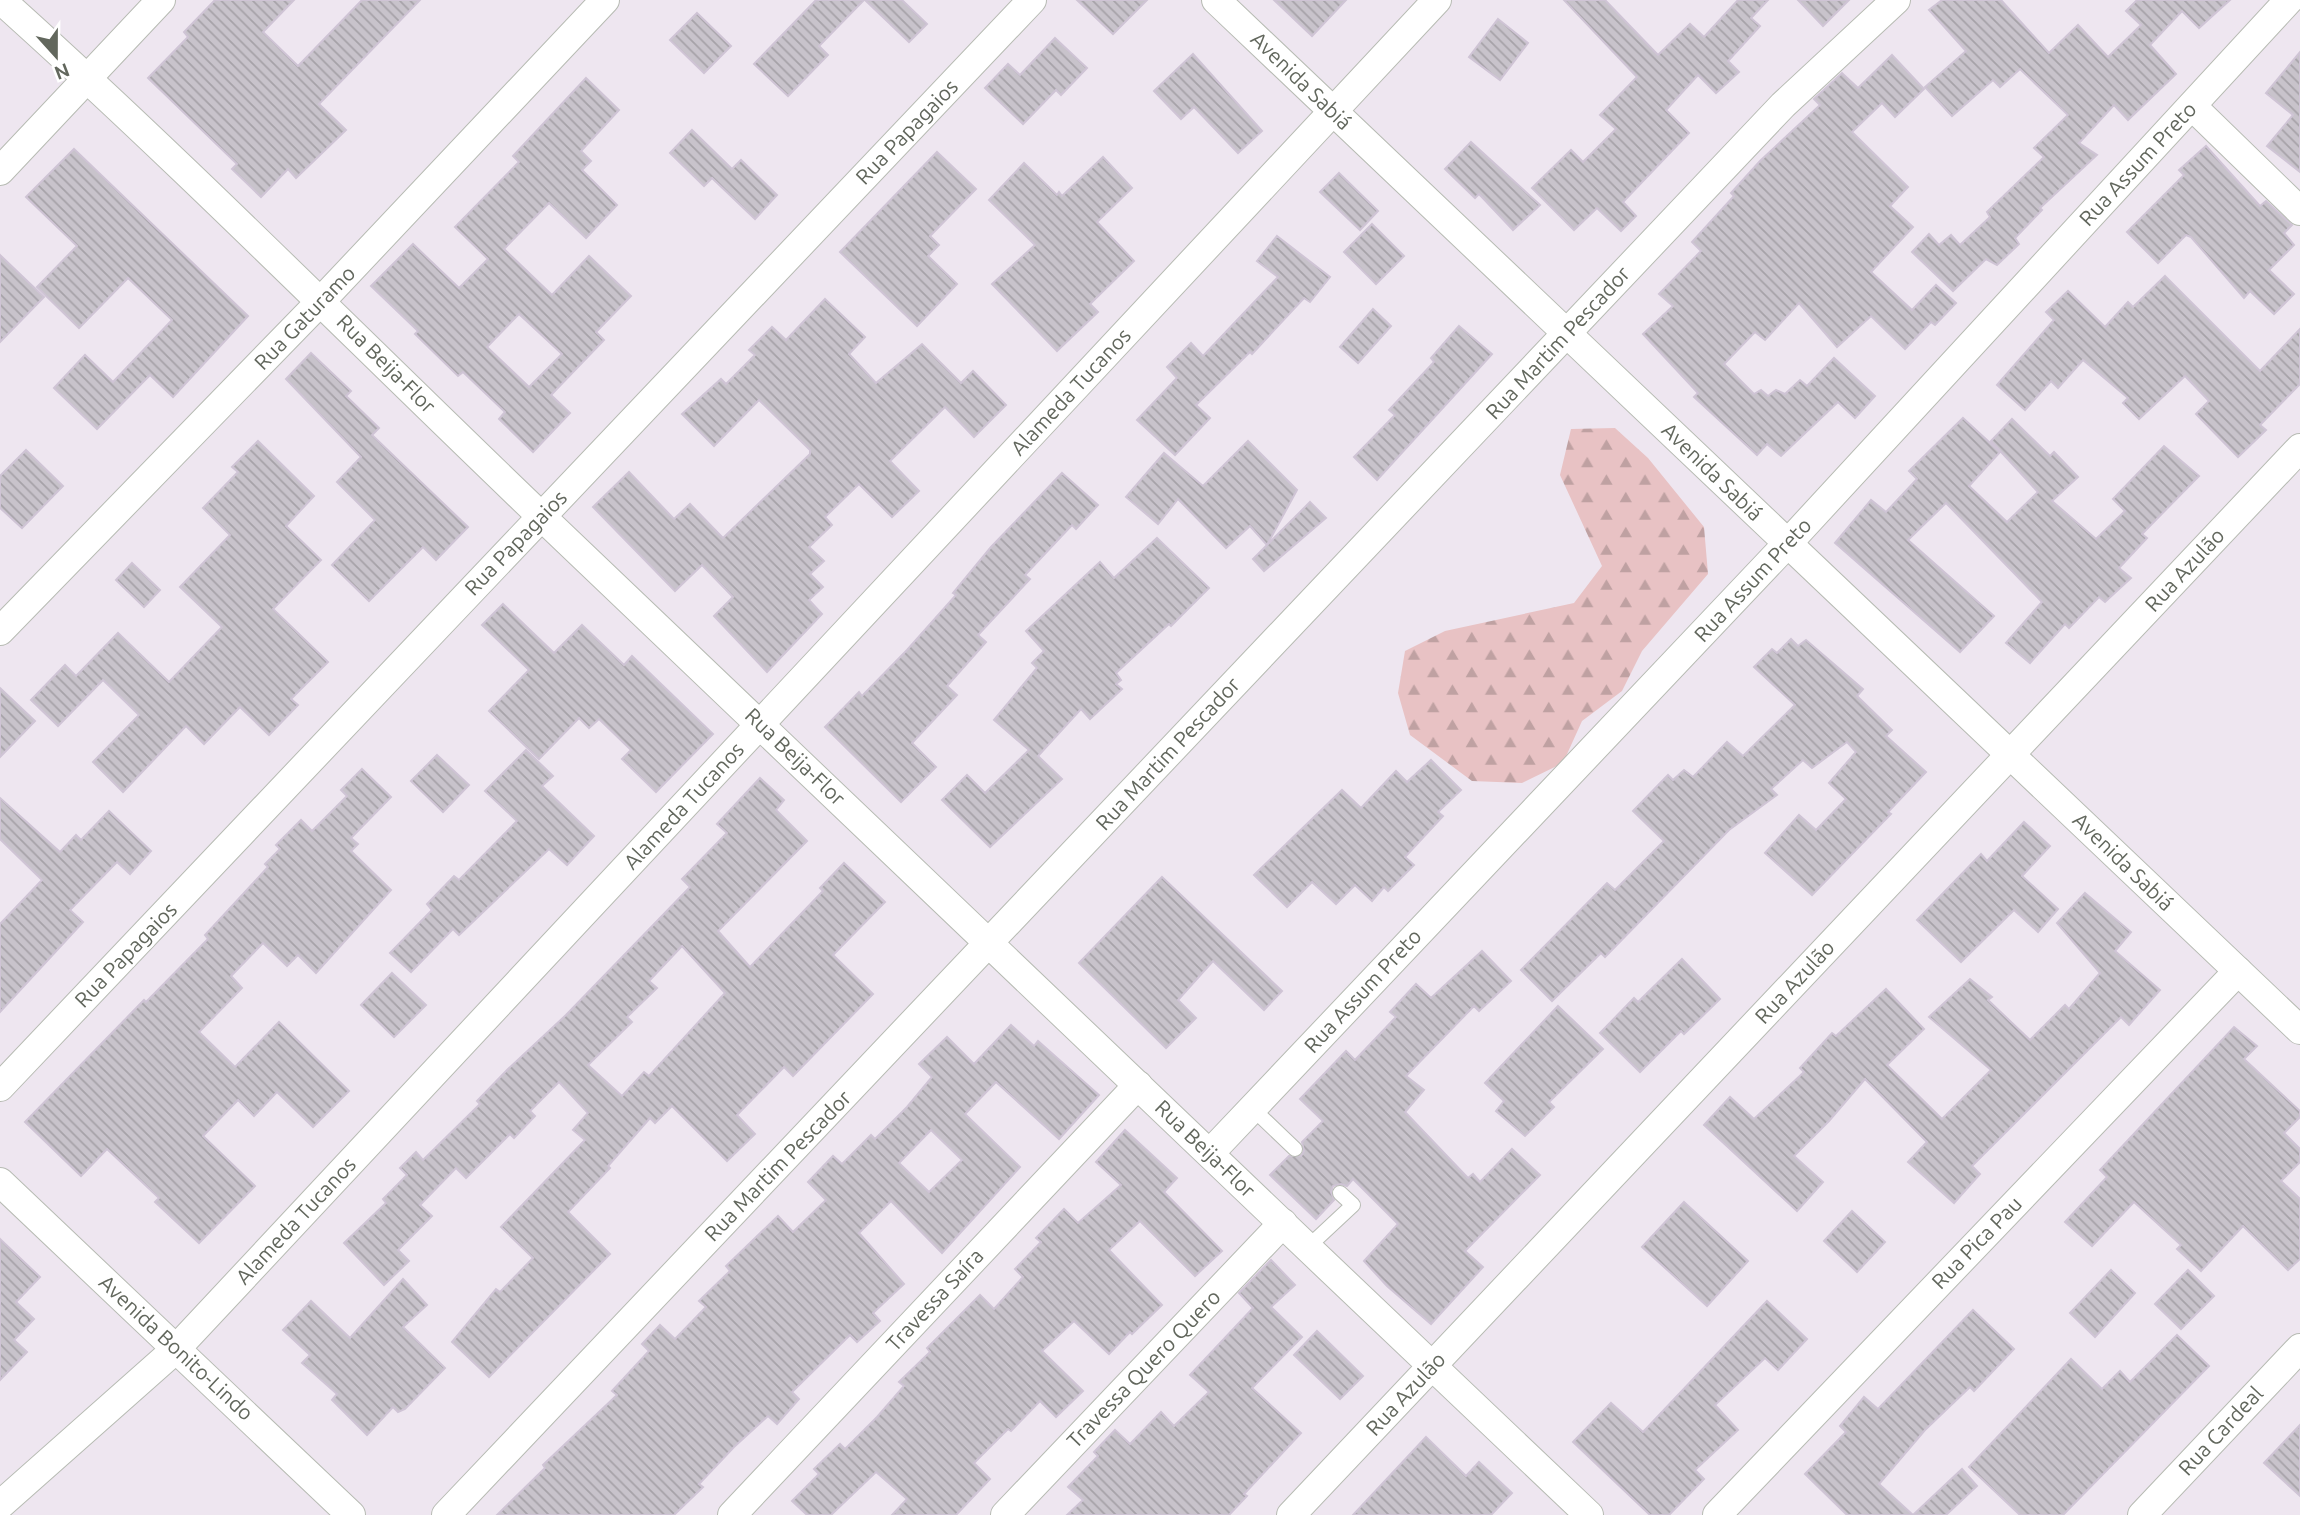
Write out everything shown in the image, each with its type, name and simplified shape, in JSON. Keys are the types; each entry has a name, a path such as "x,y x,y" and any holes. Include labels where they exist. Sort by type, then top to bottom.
{"street":[{"name":"Rua Beija-Flor","path":"1,0 86,77 321,301 541,517 1589,1515"},
{"path":"0,171 86,77 162,0"},
{"name":"Rua Gaturamo","path":"0,631 321,301 605,0"},
{"name":"Rua Papagaios","path":"0,1087 1032,0"},
{"name":"Avenida Sabiá","path":"1216,0 2300,1030"},
{"name":"Alameda Tucanos","path":"0,1504 176,1349 1437,0"},
{"name":"Rua Martim Pescador","path":"446,1515 1783,105 1896,0"},
{"name":"Rua Assum Preto","path":"1210,1153 1788,543 2289,0"},
{"path":"2192,106 2300,211"},
{"name":"Rua Azulão","path":"1291,1515 2300,448"},
{"name":"Rua Pica Pau","path":"1717,1515 2238,971"},
{"name":"Travessa Saíra","path":"732,1515 1138,1085"},
{"name":"Avenida Bonito-Lindo","path":"0,1182 351,1515"},
{"name":"Travessa Quero Quero","path":"1005,1515 1283,1223"},
{"name":"Rua Cardeal","path":"2142,1515 2300,1348"}],"lane":[{"path":"1252,1108 1295,1149"},
{"path":"1308,1247 1353,1205 1340,1193"}],"green space":[{"path":"1615,428 1648,458 1704,527 1708,574 1642,651 1622,691 1582,721 1563,763 1522,783 1472,781 1410,735 1398,693 1405,651 1445,631 1574,603 1602,566 1560,475 1571,429"}],"building":[{"path":"215,0 294,0 263,32 298,66 362,0 420,0 319,104 346,130 296,178 288,169 261,197 232,169 237,164 148,78 188,37 184,32"},
{"path":"816,0 864,0 819,46 828,55 788,96 754,64"},
{"path":"865,0 902,0 927,24 909,42"},
{"path":"1077,0 1147,0 1113,34"},
{"path":"1274,0 1346,0 1312,36"},
{"path":"1564,0 1605,0 1658,55 1690,24 1704,37 1738,0 1768,0 1751,18 1760,26 1728,61 1739,72 1716,93 1698,75 1666,110 1689,133 1623,202 1636,216 1621,231 1597,208 1574,230 1532,188 1571,150 1583,162 1616,129 1600,115 1637,77"},
{"path":"1798,0 1849,0 1823,26"},
{"path":"1942,0 2001,0 2049,53 2078,25 2108,57 2141,25 2126,11 2137,0 2230,0 2199,28 2182,11 2150,45 2176,74 2128,120 2114,105 2079,143 2097,155 2040,208 2042,210 2015,238 2019,244 1997,265 1986,259 1953,291 1912,252 1929,234 1939,245 1951,235 1960,245 1990,217 1987,212 2044,157 2034,148 2068,115 2020,69 2000,87 1993,80 1952,116 1925,87 1966,51 1929,10"},
{"path":"697,13 731,46 704,73 670,40"},
{"path":"1498,19 1528,43 1500,80 1469,57"},
{"path":"1055,38 1087,68 1061,95 1056,90 1023,124 985,88 1008,64 1020,75"},
{"path":"2300,52 2300,172 2267,146 2293,115 2266,93"},
{"path":"1193,54 1262,131 1238,153 1194,107 1181,119 1154,91"},
{"path":"1892,55 1924,89 1895,117 1882,103 1852,132 1908,187 1890,206 1913,227 1871,272 1912,310 1936,285 1956,303 1935,325 1931,322 1905,349 1871,316 1837,347 1799,303 1765,340 1755,332 1724,364 1754,394 1761,390 1768,396 1776,390 1785,394 1800,380 1807,386 1834,358 1875,396 1855,418 1838,402 1781,456 1767,444 1757,455 1694,397 1698,393 1643,334 1673,306 1659,294 1701,251 1692,242 1734,196 1731,193 1760,161 1820,105 1814,99 1842,73 1858,88"},
{"path":"586,78 619,110 581,151 591,161 582,170 617,205 586,238 549,203 504,249 552,295 589,256 631,296 596,332 604,340 551,395 570,413 533,452 499,419 505,412 463,372 458,376 415,334 418,331 371,286 413,244 459,288 488,259 455,227 519,162 513,156","holes":["519,314 562,354 529,387 487,347"]},
{"path":"692,130 732,169 741,160 777,195 755,219 712,178 704,186 670,153"},
{"path":"1471,142 1540,205 1513,230 1479,194 1475,198 1445,169"},
{"path":"2206,146 2260,206 2266,201 2292,225 2284,233 2294,245 2269,270 2294,294 2274,314 2250,291 2244,298 2191,237 2186,235 2158,263 2127,232 2184,175 2179,170"},
{"path":"74,149 248,316 173,397 150,375 97,429 54,388 85,355 113,382 172,320 128,278 79,328 37,287 77,246 26,197"},
{"path":"937,152 976,189 930,236 939,245 928,256 957,284 917,326 840,252"},
{"path":"1103,157 1132,188 1097,222 1134,261 1090,304 1098,312 1057,351 992,284 1035,245 989,200 1024,163 1057,195 1059,192 1062,196"},
{"path":"1339,173 1378,211 1360,230 1320,192"},
{"path":"1372,224 1404,256 1376,284 1344,252"},
{"path":"1277,236 1330,277 1310,302 1304,298 1252,354 1250,352 1196,405 1210,418 1175,455 1137,420 1177,378 1167,367 1191,343 1203,356 1278,277 1257,261"},
{"path":"0,255 44,297 0,342"},
{"path":"2165,276 2260,371 2300,329 2300,384 2260,425 2266,430 2238,457 2196,414 2209,401 2185,376 2139,419 2123,403 2128,398 2083,360 2058,388 2051,381 2025,410 1997,385 2054,320 2046,312 2068,291 2105,327 2128,302 2133,307"},
{"path":"825,299 865,337 849,354 876,383 922,344 961,383 973,371 1006,405 974,437 945,407 890,461 919,491 892,517 859,484 825,517 832,525 809,547 824,561 810,574 823,587 809,600 822,614 767,672 714,616 733,597 702,565 675,591 593,507 629,472 674,519 690,504 723,538 810,454 810,450 759,400 714,446 682,414 721,379 726,384 755,355 749,350 772,327 786,340"},
{"path":"1373,309 1391,326 1358,363 1340,347"},
{"path":"1459,326 1492,354 1377,480 1354,457 1395,415 1389,410 1434,362 1431,358"},
{"path":"311,353 351,391 346,396 379,428 372,435 468,527 436,560 423,547 369,601 332,565 375,520 337,482 361,457 286,379"},
{"path":"1963,418 2000,452 1969,486 2007,522 2038,492 1991,441 2012,419 2050,456 2054,452 2078,477 2052,501 2096,539 2125,511 2113,499 2164,446 2199,476 2142,534 2147,538 2119,568 2131,578 2105,602 2099,597 2069,628 2065,624 2030,663 2006,643 2042,602 1946,503 1908,540 1994,616 1960,652 1835,543 1871,500 1886,512 1917,479 1909,471"},
{"path":"258,441 314,496 286,526 321,560 273,609 328,662 291,699 298,705 269,735 240,707 204,744 186,726 123,792 93,762 139,715 103,680 58,726 31,700 65,665 76,676 118,633 169,682 222,627 180,587 230,535 203,508 238,472 232,467"},
{"path":"1248,441 1297,490 1267,545 1250,526 1226,548 1178,499 1158,524 1126,497 1164,453 1203,486"},
{"path":"26,450 63,486 22,528 0,508 0,476"},
{"path":"1062,473 1098,505 1076,529 1072,525 1025,575 1030,579 978,635 986,642 947,686 957,695 912,743 936,767 901,802 825,727 859,692 862,696 907,650 956,595 953,593 991,547"},
{"path":"1310,502 1326,518 1264,571 1253,559"},
{"path":"1157,538 1209,588 1171,626 1169,624 1116,673 1121,680 1116,684 1122,689 1090,719 1081,709 1038,756 1062,779 990,847 942,800 967,775 985,793 1029,750 994,720 1037,668 1032,663 1044,651 1026,631 1100,562 1114,578"},
{"path":"132,563 160,590 144,607 116,580"},
{"path":"503,604 554,653 582,625 624,665 632,656 713,734 656,792 622,759 631,750 599,719 589,728 579,718 539,759 489,711 529,670 482,625"},
{"path":"1791,639 1798,646 1806,640 1863,689 1857,696 1892,730 1886,736 1926,772 1888,812 1891,814 1812,895 1765,853 1799,815 1816,830 1846,799 1829,783 1856,752 1847,742 1812,768 1803,760 1771,789 1777,795 1729,830 1605,957 1601,953 1552,1001 1521,970 1607,883 1615,890 1664,841 1633,811 1668,775 1673,780 1684,770 1693,777 1727,742 1743,756 1795,705 1754,667 1772,649 1777,653"},
{"path":"0,688 35,721 0,757"},
{"path":"526,750 553,776 542,786 594,836 567,865 549,849 459,935 453,929 411,972 390,953 432,910 427,904 454,876 459,880 517,821 485,791"},
{"path":"437,755 469,785 443,812 411,781"},
{"path":"1431,760 1461,790 1438,812 1443,816 1405,857 1414,865 1388,891 1384,887 1372,901 1355,885 1336,904 1312,882 1287,907 1254,875 1342,790 1361,808 1396,771 1407,782"},
{"path":"362,769 391,797 351,838 358,844 351,851 391,890 316,973 298,955 287,966 263,943 231,976 242,988 199,1032 235,1067 279,1022 349,1091 313,1127 277,1092 254,1116 238,1100 203,1136 255,1186 199,1243 155,1202 159,1198 107,1149 81,1176 25,1122 144,1000 146,1002 208,939 205,935 268,867 265,864 280,849 276,845 301,820 312,831 347,796 341,790"},
{"path":"760,778 784,800 776,810 807,841 718,931 750,967 823,891 820,888 844,863 885,902 833,955 873,994 793,1076 784,1067 737,1115 755,1134 727,1161 672,1106 655,1123 650,1118 608,1166 610,1168 568,1212 610,1254 489,1377 452,1342 496,1289 500,1292 533,1258 501,1227 585,1140 573,1130 588,1113 559,1082 530,1111 535,1116 514,1138 510,1134 466,1178 456,1168 420,1205 432,1216 398,1250 409,1261 384,1285 344,1243 386,1203 383,1199 407,1175 400,1168 416,1152 423,1160 480,1104 477,1101 508,1069 566,1015 690,887 682,879 727,833 717,824","holes":["682,946 725,993 649,1076 644,1072 622,1096 588,1065 632,1022 627,1017 657,988 649,981"]},
{"path":"0,798 60,852 76,835 81,840 109,811 151,851 130,874 117,862 70,910 83,922 0,1012 0,924 42,880 0,839"},
{"path":"2024,822 2050,846 2022,876 2058,909 2038,932 2014,910 1961,962 1917,920 1981,854 1987,861"},
{"path":"1162,877 1282,991 1264,1010 1213,961 1178,1000 1196,1018 1166,1048 1079,963"},
{"path":"2085,893 2131,932 2115,951 2160,990 2129,1025 2121,1017 1972,1166 1980,1174 1954,1203 1908,1162 1927,1142 1865,1079 1794,1156 1823,1182 1797,1211 1704,1125 1730,1097 1754,1119 1804,1072 1800,1068 1832,1033 1836,1036 1886,989 1924,1029 1887,1065 1942,1119 1991,1070 1929,1017 1970,979 1992,997 1988,1000 2030,1040 2065,1005 2069,1009 2100,973 2057,923"},
{"path":"1482,951 1511,981 1479,1011 1474,1006 1406,1076 1424,1090 1405,1112 1468,1178 1473,1174 1480,1182 1512,1149 1540,1175 1465,1251 1483,1267 1431,1324 1387,1286 1364,1261 1398,1224 1353,1179 1347,1186 1333,1186 1331,1192 1334,1200 1316,1219 1270,1175 1289,1156 1301,1156 1304,1151 1302,1142 1323,1121 1300,1099 1346,1051 1355,1060 1396,1017 1390,1012 1416,984 1431,998"},
{"path":"1682,959 1720,999 1684,1034 1681,1031 1640,1072 1600,1033 1634,998 1638,1002"},
{"path":"392,973 426,1005 394,1037 361,1005"},
{"path":"1558,1006 1603,1049 1549,1102 1554,1107 1525,1136 1496,1111 1504,1101 1485,1083"},
{"path":"1011,1025 1034,1046 1038,1041 1099,1095 1059,1139 996,1082 965,1114 1020,1167 942,1253 891,1201 859,1233 904,1284 873,1313 880,1321 857,1342 850,1335 792,1392 799,1399 777,1424 768,1416 734,1447 699,1484 703,1487 674,1515 497,1515 545,1468 543,1465 617,1395 612,1391 649,1351 642,1344 660,1325 675,1339 706,1307 699,1301 730,1271 726,1266 778,1216 793,1232 826,1200 808,1182 833,1156 842,1164 871,1135 875,1139 907,1107 932,1077 919,1064 947,1037 974,1064","holes":["931,1130 962,1160 929,1192 899,1163"]},
{"path":"2234,1027 2257,1046 2244,1059 2300,1111 2300,1117 2284,1133 2300,1149 2300,1162 2281,1181 2300,1199 2300,1259 2288,1270 2243,1226 2201,1271 2177,1249 2181,1245 2134,1202 2092,1246 2065,1222 2107,1177 2100,1170"},
{"path":"1125,1130 1177,1178 1164,1192 1222,1251 1195,1276 1140,1221 1109,1250 1162,1305 1109,1354 1074,1321 1042,1351 1083,1391 1056,1417 1040,1401 1011,1431 1008,1429 974,1463 990,1479 956,1515 892,1515 907,1499 876,1472 831,1515 807,1515 792,1501 819,1474 814,1469 840,1444 845,1449 877,1417 904,1386 899,1382 930,1352 927,1348 980,1295 994,1309 1023,1277 1015,1269 1041,1242 1036,1238 1064,1209 1078,1223 1121,1185 1096,1162"},
{"path":"1684,1202 1748,1261 1707,1306 1642,1247"},
{"path":"1852,1211 1885,1242 1857,1272 1824,1241"},
{"path":"0,1239 40,1277 16,1302 34,1319 14,1340 27,1352 0,1380"},
{"path":"1271,1260 1295,1285 1271,1307 1302,1337 1252,1388 1301,1433 1244,1494 1247,1496 1229,1515 1067,1515 1083,1500 1068,1487 1098,1456 1094,1452 1115,1430 1130,1444 1161,1412 1174,1426 1209,1392 1190,1375 1253,1308 1239,1293"},
{"path":"2111,1270 2135,1293 2095,1337 2070,1313"},
{"path":"2188,1270 2214,1296 2181,1329 2155,1304"},
{"path":"403,1279 427,1305 403,1327 445,1368 405,1409 398,1412 393,1407 367,1435 332,1400 337,1394 302,1363 310,1355 283,1330 311,1301 350,1338"},
{"path":"1767,1301 1807,1339 1778,1370 1765,1358 1715,1405 1738,1430 1695,1470 1704,1479 1669,1515 1650,1515 1573,1442 1611,1403 1643,1432"},
{"path":"1973,1310 2014,1349 1974,1391 1970,1387 1925,1430 1879,1484 1913,1515 1847,1515 1805,1474 1846,1432 1840,1426 1864,1397 1878,1409"},
{"path":"1317,1331 1363,1376 1340,1399 1294,1355"},
{"path":"2177,1335 2209,1366 2063,1515 2020,1515 1969,1467 2071,1359 2102,1389 2120,1371 2130,1382"},
{"path":"2300,1425 2300,1496 2264,1463"},
{"path":"1426,1437 1466,1476 1479,1462 1512,1493 1491,1515 1353,1515"},
{"path":"1962,1469 1977,1486 1946,1515 1913,1515"}]}
